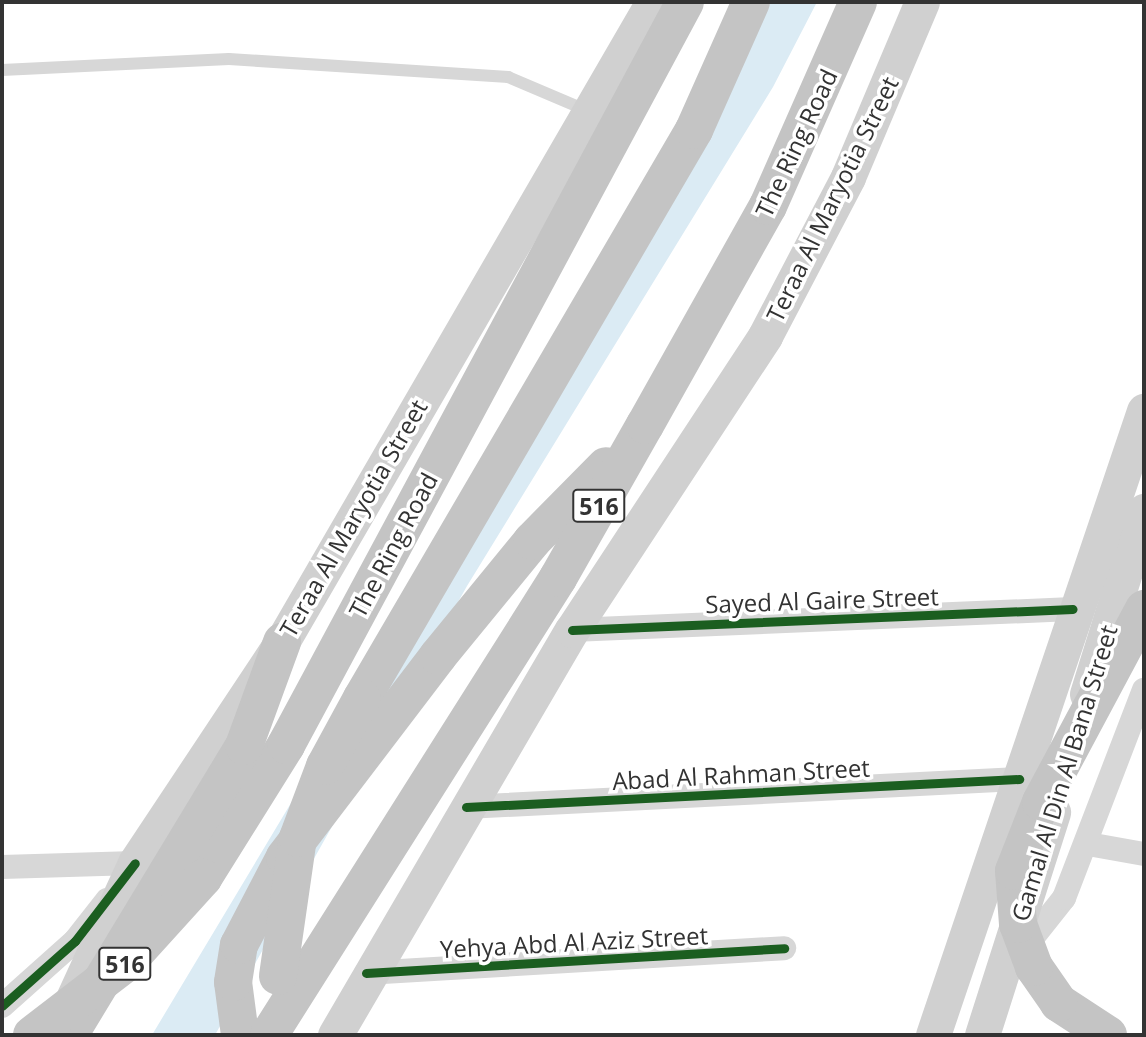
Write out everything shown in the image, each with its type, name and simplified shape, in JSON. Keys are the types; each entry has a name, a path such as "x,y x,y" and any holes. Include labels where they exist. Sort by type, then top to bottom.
{"highway":[{"name":"The Ring Road","path":"32,1035 126,963 210,867 286,745 685,2"},
{"path":"277,1035 290,872 325,766 694,130 751,2"},
{"name":"The Ring Road","path":"269,1035 543,601 645,425 768,206 858,2"},
{"path":"240,1035 233,982 239,945 285,857 532,541 645,425"},
{"path":"1108,1035 1059,1003 1034,967 1018,924 1014,871 1041,802 1144,609"},
{"path":"69,1035 196,829 265,703 282,642"}],"main road":[{"name":"Teraa Al Maryotia Street","path":"58,1035 135,863 282,642 653,2"},
{"name":"Teraa Al Maryotia Street","path":"335,1035 366,973 572,630 765,336 848,177 922,2"},
{"name":"Gamal Al Din Al Bana Street","path":"933,1035 1073,609 1144,411"},
{"name":"Gamal Al Din Al Bana Street","path":"982,1035 1144,510"}],"street":[{"name":"Sayed Al Gaire Street","path":"572,630 1073,609"},
{"path":"1003,971 1064,898 1088,844 1144,694"},
{"name":"Abad Al Rahman Street","path":"466,807 1019,779"},
{"path":"1088,844 1144,853"},
{"path":"2,867 135,863"},
{"path":"2,1006 75,941 135,863"},
{"name":"Yehya Abd Al Aziz Street","path":"366,973 784,948"}],"lane":[{"path":"2,70 229,59 508,77 589,111"}],"shaded area":[{"path":"761,2 817,2 773,87 467,586 215,1035 152,1035 717,92"}],"cycle path":[{"path":"572,630 1073,609"},
{"path":"466,807 1019,779"},
{"path":"2,1006 75,941 135,863"},
{"path":"366,973 784,948"}]}
